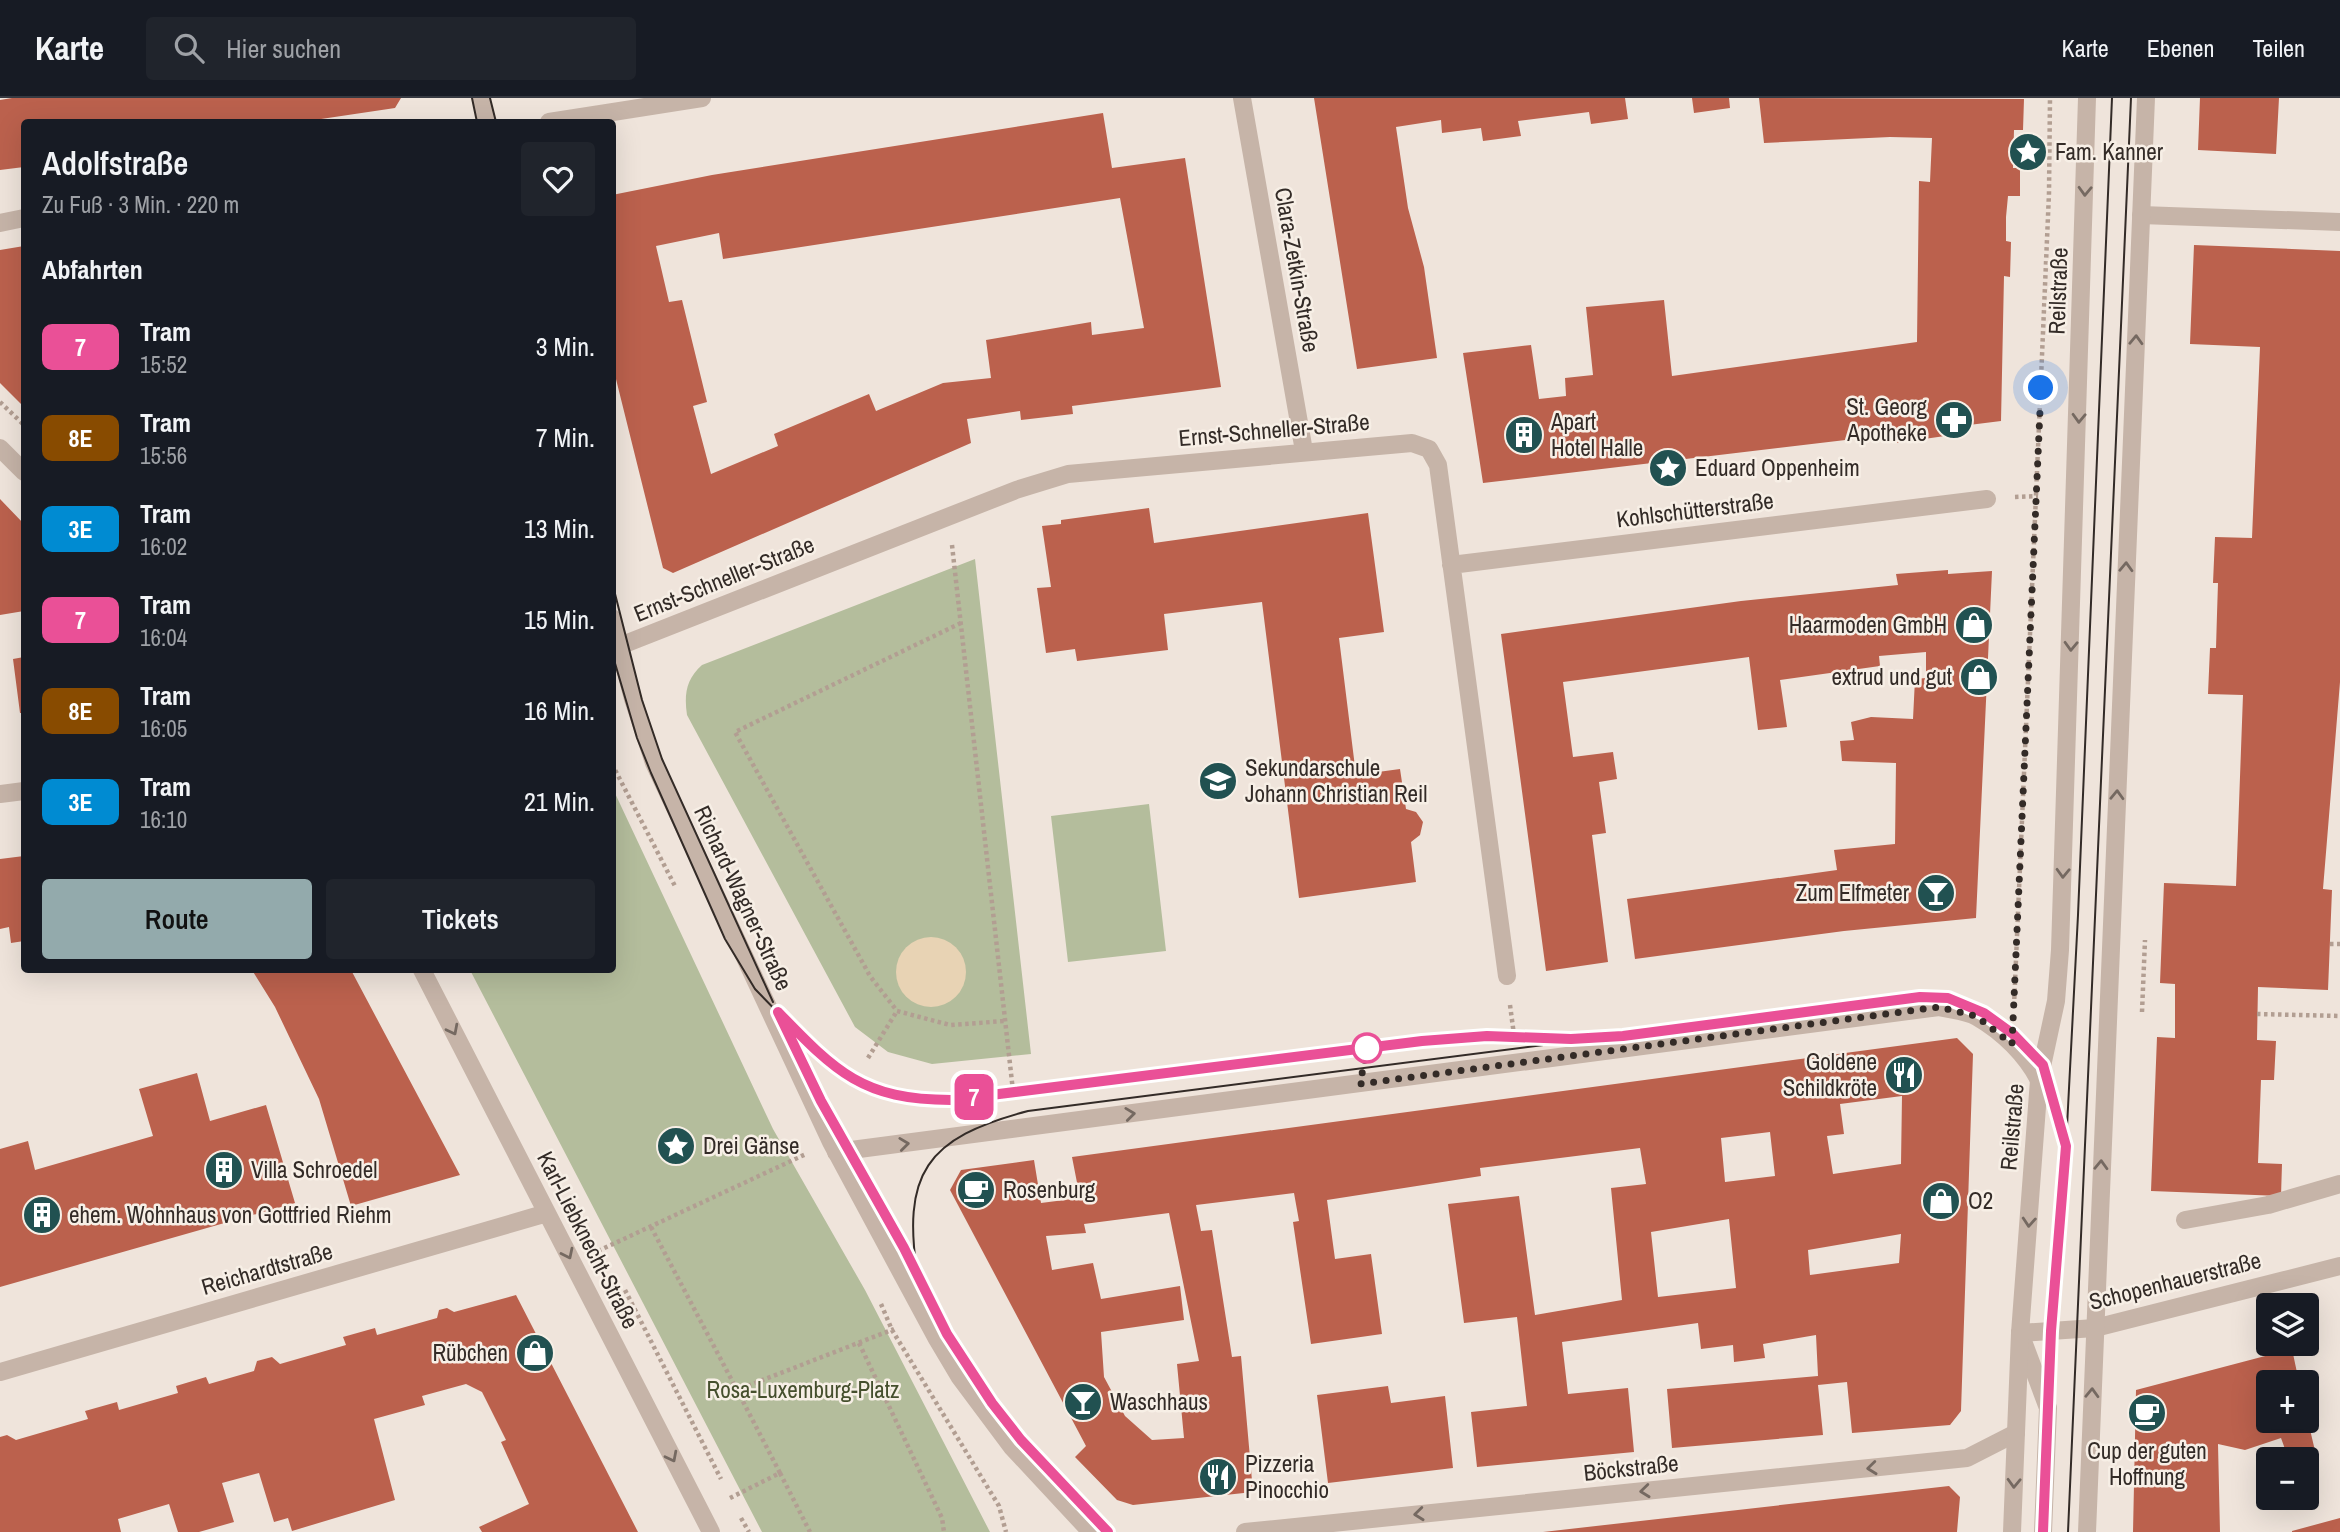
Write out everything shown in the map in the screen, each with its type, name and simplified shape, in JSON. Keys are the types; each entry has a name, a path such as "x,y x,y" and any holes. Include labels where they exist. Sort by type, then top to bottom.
{"street":[{"path":"481,98 486,119"},
{"path":"569,119 702,98"},
{"name":"Clara-Zetkin-Straße","path":"1242,98 1304,451"},
{"name":"Reilstraße","path":"2012,1532 2020,1333 2039,1080 2056,1001 2060,950 2077,493 2087,98"},
{"path":"2087,1532 2146,98"},
{"path":"2141,215 2340,222"},
{"path":"0,223 21,219"},
{"name":"Ernst-Schneller-Straße","path":"616,648 949,516 1069,474 1412,443 1429,449 1438,465 1507,976"},
{"path":"0,448 21,469"},
{"name":"Kohlschütterstraße","path":"1451,565 1987,499"},
{"name":"Richard-Wagner-Straße","path":"616,648 654,763 833,1147 959,1376 1012,1447 1091,1532"},
{"path":"0,794 21,791"},
{"name":"Karl-Liebknecht-Straße","path":"424,973 710,1532"},
{"path":"833,1147 1017,1129 1939,1007 1976,1016 2029,1061 2039,1080"},
{"path":"2185,1220 2268,1205 2340,1184"},
{"name":"Reichardtstraße","path":"0,1372 547,1213"},
{"name":"Schopenhauerstraße","path":"2020,1333 2095,1328 2340,1266"},
{"path":"2020,1333 2048,1408 2043,1532"},
{"name":"Böckstraße","path":"1245,1532 1967,1458 2016,1433"}],"path":[{"path":"2012,1044 2049,192 2050,98"},
{"path":"0,402 21,422"},
{"path":"1987,499 2077,493"},
{"path":"949,516 1017,1129"},
{"path":"961,623 735,732 870,975 897,1011 950,1025 1005,1021"},
{"path":"2330,944 2340,944"},
{"path":"1507,976 1518,1063"},
{"path":"868,1058 897,1011"},
{"path":"2258,1014 2340,1016"},
{"path":"572,1264 833,1147"},
{"path":"650,1227 810,1532"},
{"path":"600,1250 607,1262"},
{"path":"622,1285 749,1532"},
{"path":"737,1391 925,1317"},
{"path":"859,1343 942,1518 944,1532"},
{"path":"730,1497 780,1473"}],"green space":[{"path":"975,559 1031,1054 932,1064 888,1052 855,1027 687,715 686,694 692,676 702,665"},
{"name":"Rosa-Luxemburg-Platz","path":"616,795 773,1129 865,1290 990,1532 762,1532 472,973 616,973"},
{"path":"1149,804 1166,951 1068,962 1051,816"}],"sand":[{"path":"924,937 938,937 951,943 960,952 966,972 964,985 956,997 938,1007 924,1007 911,1001 902,992 896,979 896,965 902,952 911,943"}],"building":[{"path":"401,98 395,108 321,119 21,119 21,167 0,170 0,100"},
{"path":"1314,98 1625,98 1628,119 1591,124 1589,112 1518,121 1521,136 1483,141 1481,128 1442,133 1441,120 1396,127 1408,208 1424,267 1437,358 1357,369"},
{"path":"1692,98 1729,98 1730,108 1694,113"},
{"path":"1759,98 2024,99 2023,130 2014,130 2013,168 2020,168 2020,196 2008,196 2006,217 2006,241 2011,242 2010,277 2004,276 2001,421 1945,428 1945,436 1896,443 1896,434 1483,483 1463,353 1531,345 1539,399 1566,396 1565,378 1593,375 1586,307 1664,300 1672,376 1917,342 1919,181 1930,182 1932,138 1890,137 1764,143"},
{"path":"2200,98 2279,98 2276,154 2198,150"},
{"path":"1103,113 1112,168 1185,158 1221,387 1072,406 1073,414 1021,420 1020,411 967,419 971,443 673,573 663,568 616,379 616,194 712,175","holes":["1120,198 1144,328 1092,335 1091,322 986,340 991,378 943,383 876,411 869,394 774,434 778,446 711,474 693,406 707,402 682,300 669,302 656,246 719,233 723,259"]},
{"path":"2194,245 2340,251 2340,682 2323,889 2332,890 2328,990 2258,987 2257,1040 2276,1041 2274,1080 2261,1080 2258,1163 2282,1164 2281,1196 2151,1191 2157,1037 2175,1038 2175,984 2160,983 2164,883 2236,886 2243,695 2208,694 2210,648 2216,648 2218,583 2213,583 2215,537 2252,538 2260,347 2190,344"},
{"path":"21,246 21,404 0,383 0,250"},
{"path":"0,499 21,521 21,612 0,615"},
{"path":"1149,508 1154,543 1368,513 1384,632 1339,638 1356,775 1400,769 1406,809 1416,812 1423,822 1420,835 1411,842 1416,882 1299,898 1262,602 1164,614 1168,650 1077,661 1075,649 1046,653 1037,588 1051,587 1042,526 1061,524 1061,520"},
{"path":"1948,570 1948,574 1992,571 1976,918 1844,931 1635,959 1627,899 1837,870 1834,850 1895,844 1896,763 1842,761 1840,741 1854,740 1851,722 1871,717 1913,719 1915,679 1926,678 1926,652 1879,656 1880,666 1780,680 1787,727 1758,730 1749,657 1563,682 1573,757 1613,752 1617,779 1599,782 1606,833 1592,835 1608,962 1546,971 1501,634 1741,601 1898,585 1896,574"},
{"path":"21,658 21,713 20,713 13,659"},
{"path":"21,856 21,941 11,943 9,927 0,929 0,859"},
{"path":"254,973 353,973 460,1175 351,1206 319,1099 275,1007"},
{"path":"1957,1038 1973,1054 1961,1411 1950,1425 1852,1433 1847,1382 1818,1385 1823,1435 1672,1448 1667,1389 1818,1376 1816,1335 1763,1344 1765,1358 1734,1362 1733,1345 1701,1349 1698,1323 1562,1342 1568,1394 1628,1388 1634,1452 1477,1467 1471,1412 1527,1406 1517,1317 1464,1323 1448,1204 1519,1196 1535,1315 1622,1300 1611,1188 1646,1184 1640,1148 1480,1168 1481,1176 1327,1200 1335,1259 1371,1254 1382,1334 1311,1344 1293,1222 1299,1221 1294,1193 1196,1205 1201,1231 1212,1230 1232,1357 1241,1356 1253,1492 1133,1505 1117,1500 1075,1457 1086,1446 950,1190 961,1170 1034,1160 1041,1203 1080,1198 1072,1157","holes":["1902,1096 1901,1164 1833,1174 1827,1136 1844,1134 1840,1104","1770,1132 1775,1176 1725,1182 1721,1138","1169,1213 1199,1361 1177,1364 1184,1438 1152,1440 1125,1416 1104,1377 1101,1332 1184,1320 1180,1286 1101,1299 1093,1263 1052,1270 1046,1236 1086,1233 1084,1224","1729,1219 1736,1288 1658,1297 1651,1232","1901,1234 1899,1263 1810,1275 1808,1250"]},
{"path":"197,1073 210,1121 266,1105 295,1203 0,1287 0,1149 28,1141 35,1170 153,1136 139,1089"},
{"path":"516,1295 638,1532 482,1532 479,1527 529,1504 501,1442 506,1440 482,1392 466,1384 422,1396 425,1405 374,1419 395,1500 292,1531 288,1518 274,1522 259,1473 222,1483 234,1522 199,1532 178,1532 169,1504 118,1519 121,1532 0,1532 0,1437 7,1435 16,1440 88,1419 85,1411 117,1402 119,1410 178,1393 176,1386 206,1377 209,1384 254,1371 257,1361 272,1357 280,1364 346,1345 343,1337 375,1328 377,1335 437,1318 439,1310 447,1308 454,1312"},
{"path":"2265,1356 2293,1356 2296,1370 2256,1370 2256,1433 2311,1433 2314,1447 2284,1447 2281,1438 2245,1450 2218,1444 2220,1532 2133,1532 2136,1390"},
{"path":"1388,1386 1391,1403 1445,1396 1453,1468 1328,1483 1317,1395"},
{"path":"1949,1486 1960,1497 1957,1532 1543,1532"},
{"path":"2340,1518 2340,1532 2292,1532 2292,1531"}],"tram line":[{"path":"472,98 476,119"},
{"path":"490,98 495,119"},
{"path":"2043,1532 2051,1331 2066,1146 2078,915 2112,98"},
{"path":"2068,1532 2131,98"},
{"path":"616,598 642,700 662,759 773,1002"},
{"path":"616,667 637,738 651,773 725,939 755,989 819,1055 860,1084 903,1098 951,1100 1422,1041 1487,1036 1547,1038"},
{"path":"918,1279 914,1212 918,1186 928,1165 944,1148 965,1134 1028,1111 1920,997 1948,998 1984,1014 2013,1034 2043,1065 2062,1126"},
{"name":"7","path":"1108,1532 1021,1440 992,1403 947,1334 904,1248 821,1101 778,1012 819,1055 860,1084 903,1098 951,1100 1422,1041 1487,1036 1571,1039 1623,1036 1884,1000 1948,998 1984,1013 2013,1034 2043,1065 2059,1113 2066,1146 2051,1331 2043,1532"},
{"path":"784,1024 841,1135 978,1382 1032,1452 1108,1532"}],"place":[{"name":"Fam. Kanner","path":"2028,152"},
{"name":"St. Georg Apotheke","path":"1954,420"},
{"name":"Apart Hotel Halle","path":"1524,435"},
{"name":"Eduard Oppenheim","path":"1668,468"},
{"name":"Haarmoden GmbH","path":"1974,625"},
{"name":"extrud und gut","path":"1979,677"},
{"name":"Sekundarschule Johann Christian Reil","path":"1218,781"},
{"name":"Zum Elfmeter","path":"1936,893"},
{"name":"Goldene Schildkröte","path":"1904,1075"},
{"name":"Drei Gänse","path":"676,1146"},
{"name":"Villa Schroedel","path":"224,1170"},
{"name":"Rosenburg","path":"976,1190"},
{"name":"O2","path":"1941,1201"},
{"name":"ehem. Wohnhaus von Gottfried Riehm","path":"42,1215"},
{"name":"Rübchen","path":"535,1353"},
{"name":"Waschhaus","path":"1083,1402"},
{"name":"Cup der guten Hoffnung","path":"2147,1413"},
{"name":"Pizzeria Pinocchio","path":"1218,1477"}],"route":[{"path":"1367,1048 1360,1084 1939,1007 1976,1016 2012,1044 2041,388"}]}
